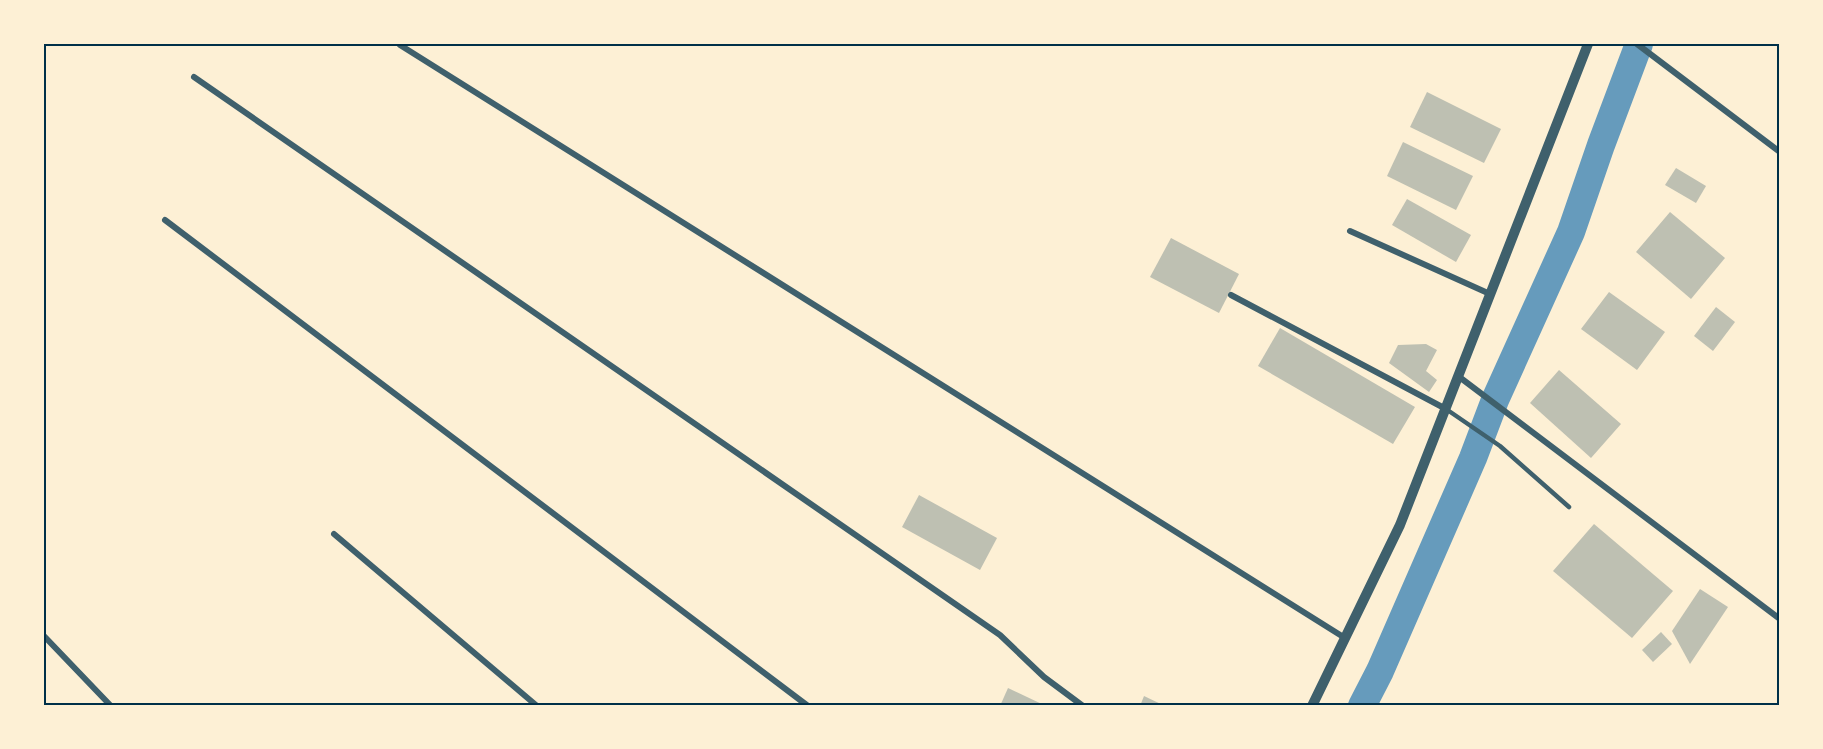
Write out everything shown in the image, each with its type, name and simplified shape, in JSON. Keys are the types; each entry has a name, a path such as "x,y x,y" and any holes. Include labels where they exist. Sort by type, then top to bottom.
{"street":[{"path":"1312,705 1400,525 1588,44"},
{"path":"1637,44 1660,59 1779,152"},
{"path":"400,45 1345,638"},
{"path":"194,77 1000,635 1044,678 1083,705"},
{"path":"165,220 808,705"},
{"path":"1350,231 1490,294"},
{"path":"1231,296 1446,409"},
{"path":"1458,376 1779,619"},
{"path":"334,534 537,705"},
{"path":"44,636 111,705"}],"lane":[{"path":"1446,409 1500,446 1569,507"}],"building":[{"path":"1427,92 1501,129 1484,163 1410,127"},
{"path":"1403,142 1473,176 1456,210 1387,176"},
{"path":"1676,168 1706,186 1696,203 1665,185"},
{"path":"1407,199 1471,235 1456,262 1392,225"},
{"path":"1670,212 1725,258 1691,299 1636,252"},
{"path":"1171,238 1239,274 1219,313 1150,277"},
{"path":"1609,292 1665,332 1637,370 1581,329"},
{"path":"1716,307 1735,322 1713,351 1694,336"},
{"path":"1280,328 1415,407 1393,444 1258,366"},
{"path":"1426,344 1437,350 1426,371 1437,380 1429,392 1389,363 1398,345"},
{"path":"1559,370 1621,424 1591,458 1530,403"},
{"path":"919,495 997,538 980,570 902,527"},
{"path":"1594,524 1673,591 1632,638 1553,571"},
{"path":"1700,589 1728,607 1690,664 1672,631"},
{"path":"1661,632 1672,644 1653,662 1642,650"},
{"path":"1008,688 1046,706 1000,706"},
{"path":"1144,696 1165,706 1140,706"}],"waterway":[{"path":"1362,706 1380,671 1473,458 1495,400 1571,232 1639,44"}]}
